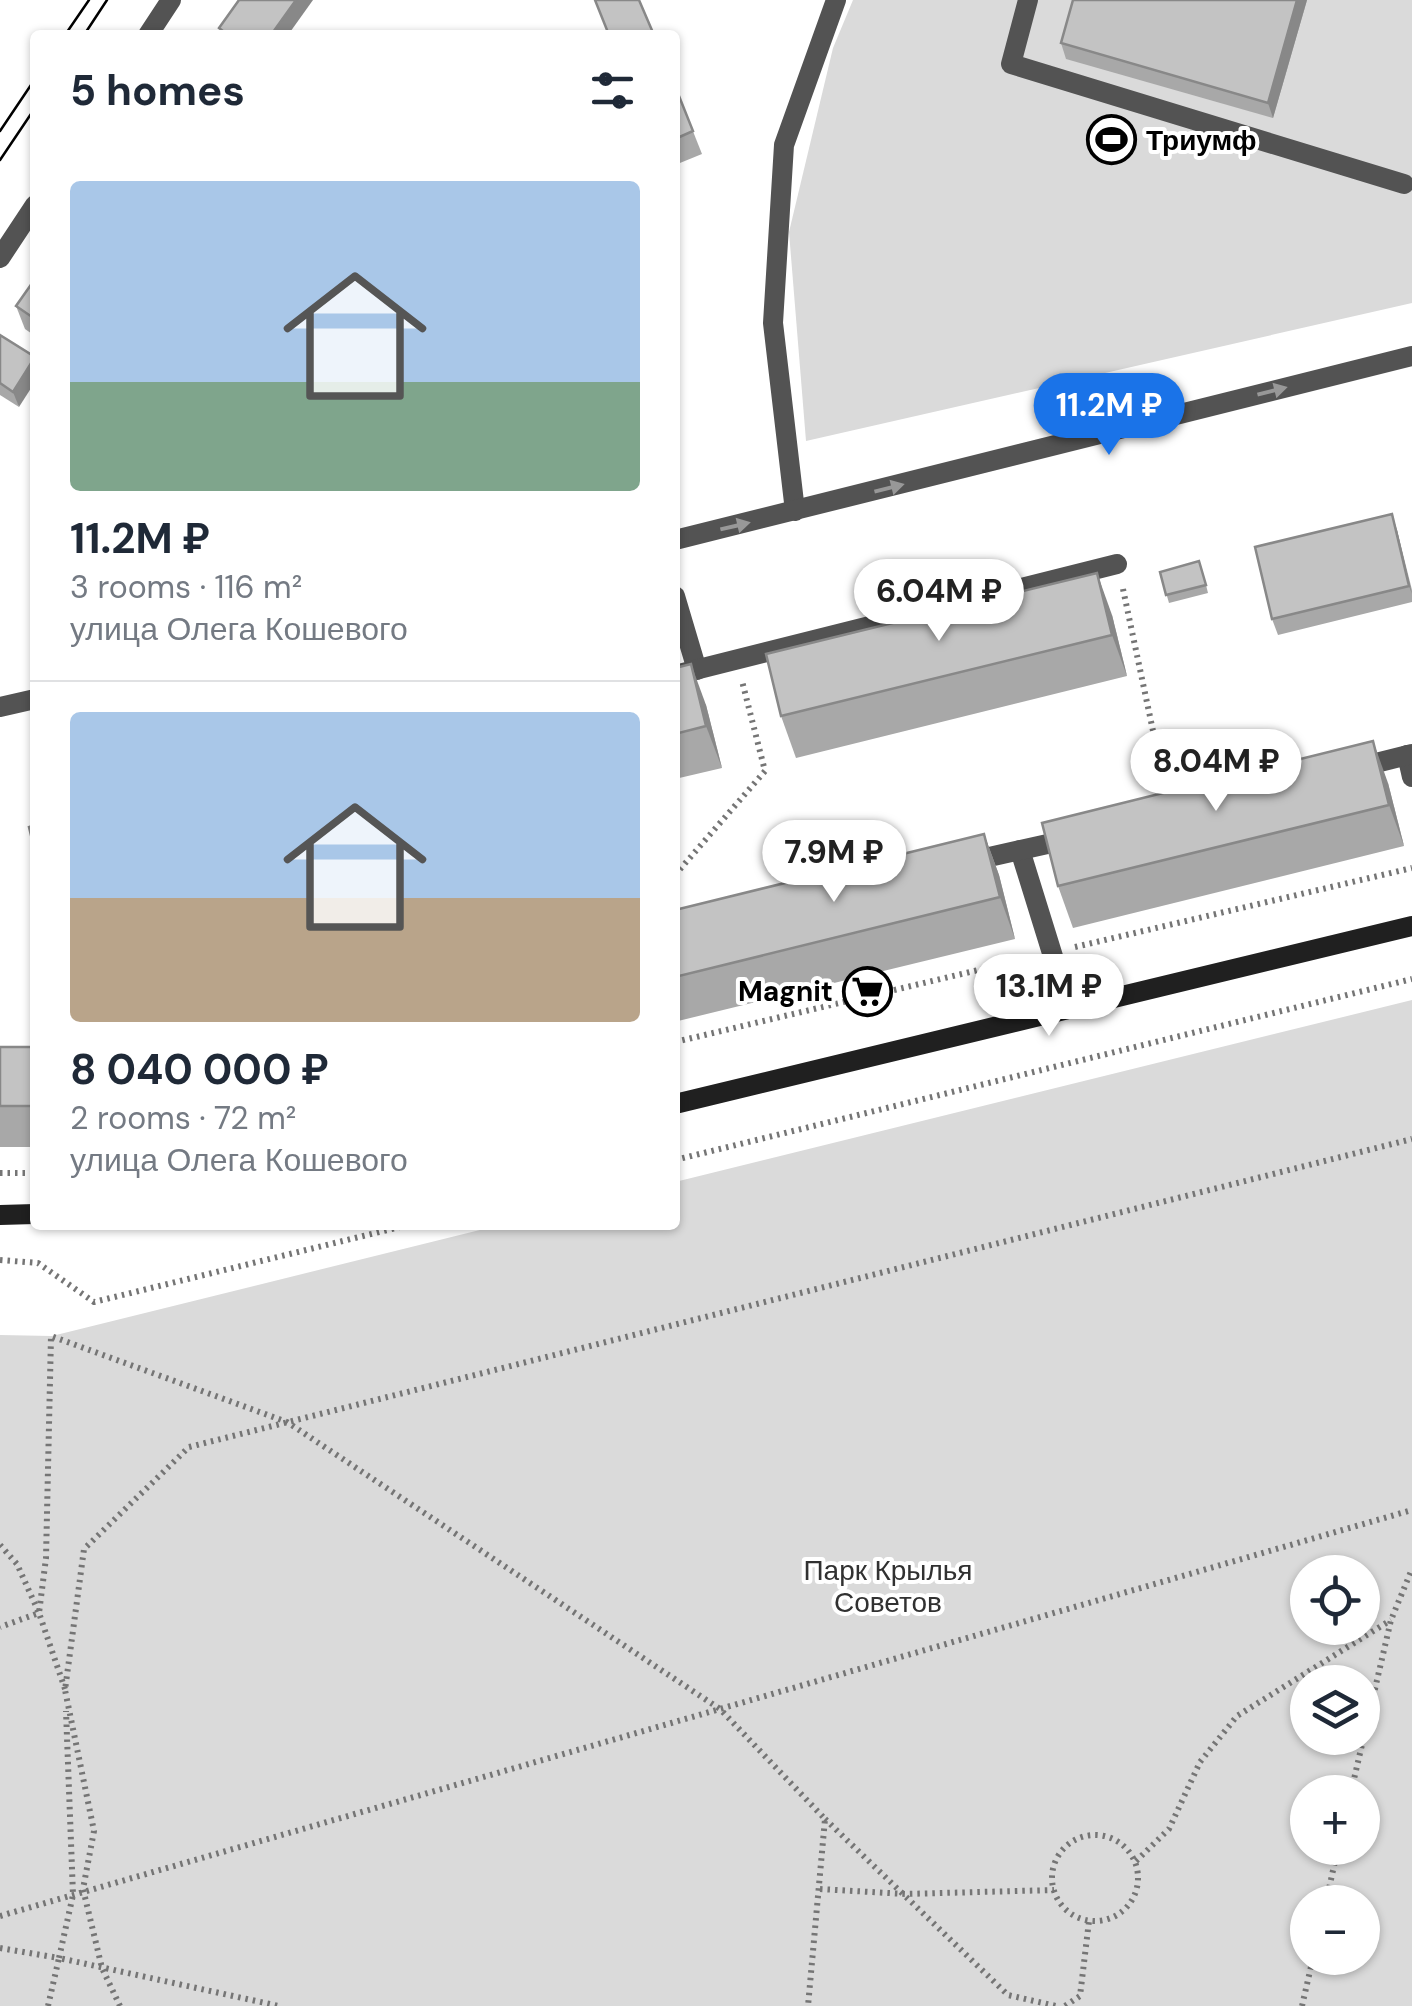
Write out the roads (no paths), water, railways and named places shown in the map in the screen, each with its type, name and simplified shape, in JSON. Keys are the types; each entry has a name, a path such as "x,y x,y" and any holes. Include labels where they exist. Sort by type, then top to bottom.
{"street":[{"path":"151,30 171,0"},
{"path":"794,512 773,323 784,145 836,0"},
{"path":"1028,0 1010,64 1404,184"},
{"path":"0,258 30,213"},
{"path":"680,539 1412,356"},
{"path":"680,674 1117,564"},
{"path":"680,613 697,670"},
{"path":"0,708 30,700"},
{"path":"1334,774 1409,754 1412,776"},
{"path":"943,868 1095,833"},
{"path":"1020,850 1069,1008"},
{"path":"680,1103 1412,926"},
{"path":"0,1215 30,1214"}],"tram line":[{"path":"68,30 89,0"},
{"path":"87,30 107,0"},
{"path":"0,131 30,86"},
{"path":"0,160 30,115"}],"place":[{"name":"Триумф","path":"1111,140"},
{"name":"Magnit","path":"868,991"}],"park label":[{"name":"Парк Крылья Советов","path":"888,1586"}]}
